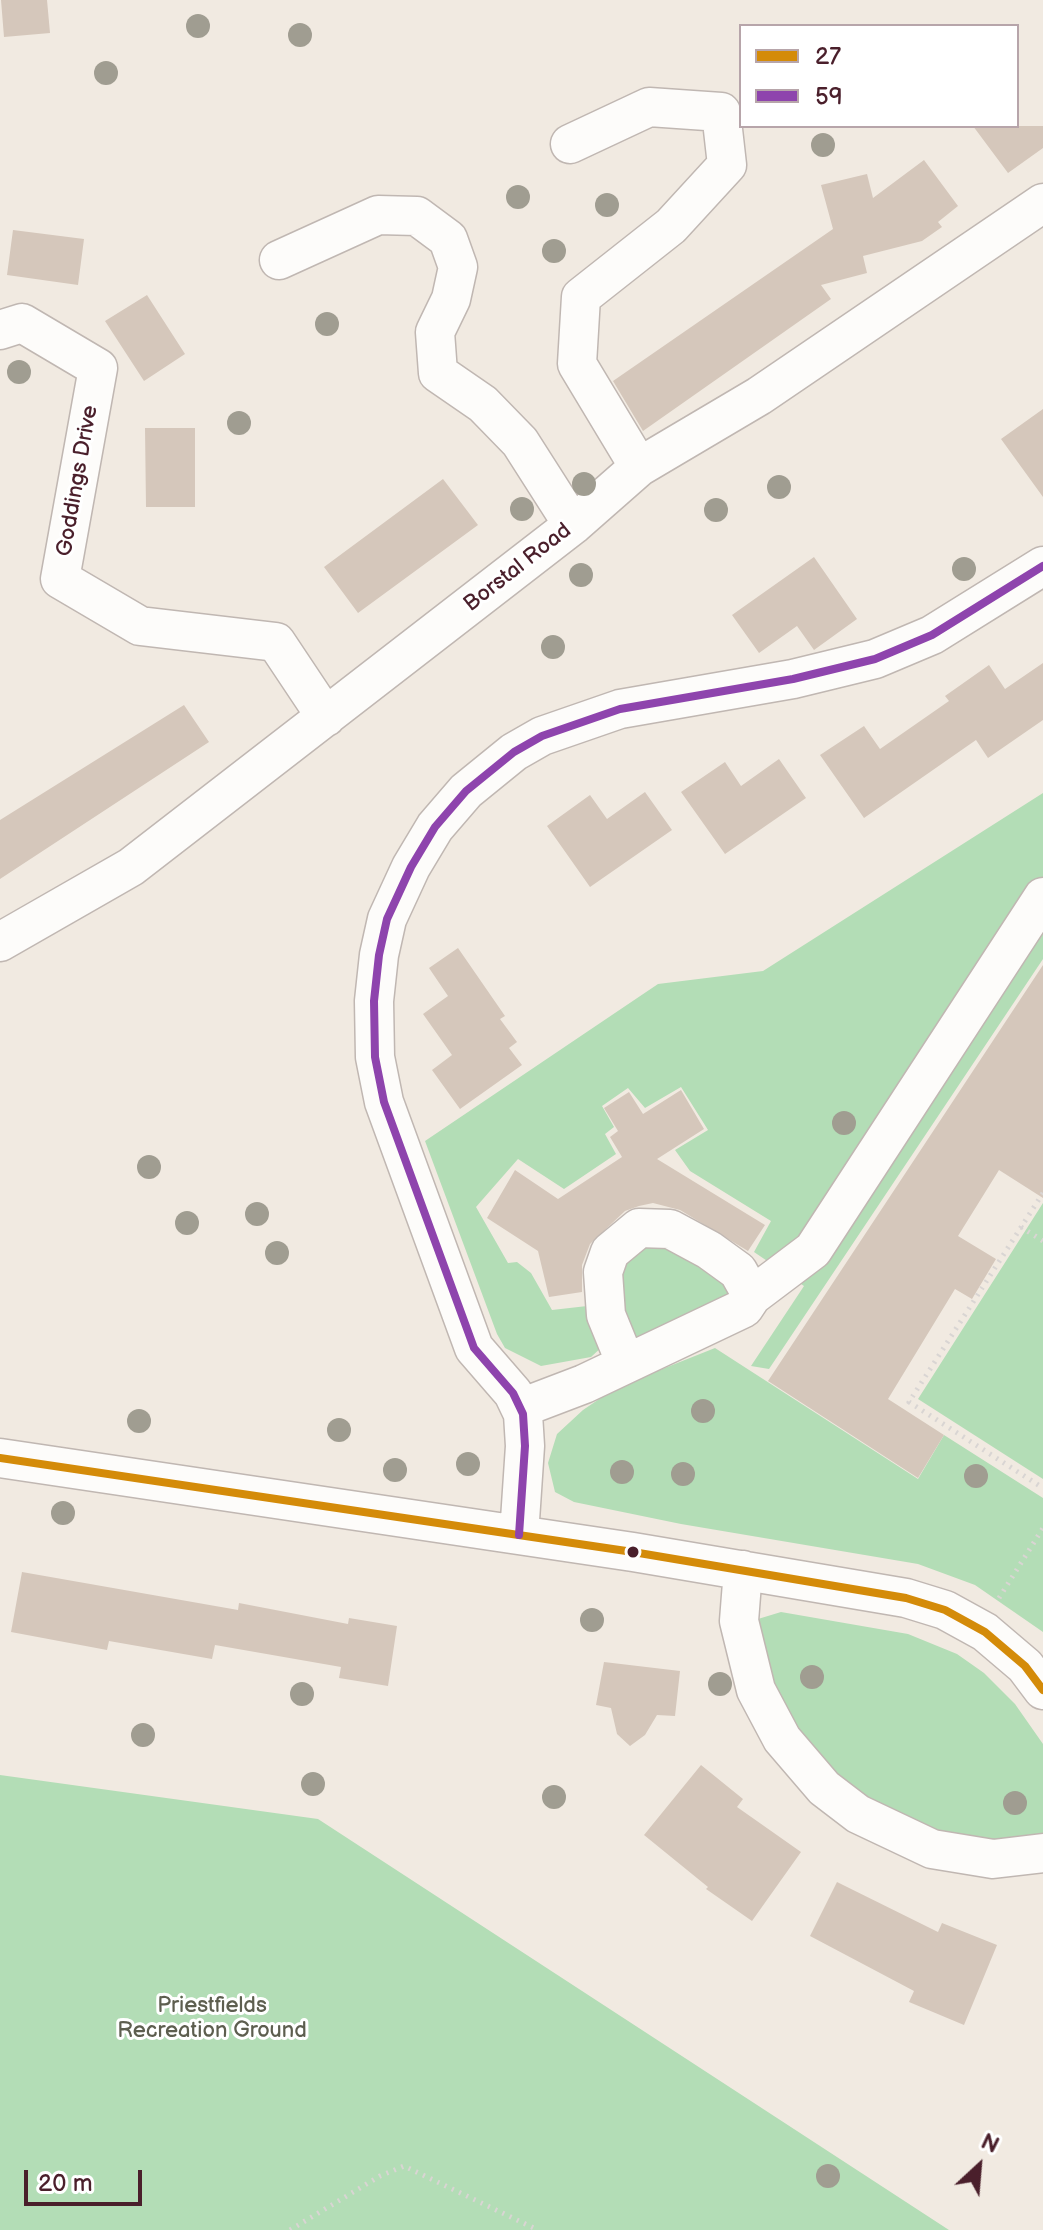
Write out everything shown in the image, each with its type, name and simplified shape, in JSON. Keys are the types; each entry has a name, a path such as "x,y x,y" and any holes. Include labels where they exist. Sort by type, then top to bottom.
{"street":[{"path":"570,144 649,107 721,112 727,165 671,226 581,297 577,364 639,467"},
{"name":"Borstal Road","path":"0,942 131,867 573,525 639,467 759,396 1043,203"},
{"path":"279,260 378,215 417,216 448,239 458,267 451,299 435,332 438,373 483,404 520,442 573,525"},
{"name":"Goddings Drive","path":"0,330 22,323 98,368 60,579 140,626 276,642 326,717"},
{"path":"519,1535 525,1446 521,1408 513,1393 474,1348 384,1102 375,1057 374,992 382,939 404,879 450,808 480,778 514,752 561,727 634,706 793,679 875,659 932,635 1043,566"},
{"path":"521,1408 626,1364 744,1308 752,1296 813,1250 1043,897"},
{"path":"626,1364 606,1315 603,1272 610,1252 639,1228 670,1229 709,1250 738,1271 752,1296"},
{"path":"0,1458 519,1535 892,1595 945,1610 985,1632 1025,1666 1043,1690"},
{"path":"743,1570 739,1621 756,1690 782,1739 824,1788 858,1814 932,1849 993,1859 1043,1853"}],"path":[{"path":"1043,1193 909,1402 1043,1488"},
{"path":"1021,1227 1043,1241"},
{"path":"996,1602 1043,1528"},
{"path":"290,2230 380,2176 404,2166 538,2230"}],"green space":[{"path":"1043,793 1043,959 769,1369 751,1366 804,1286 754,1252 771,1221 690,1171 675,1150 708,1130 681,1087 645,1108 628,1088 602,1106 614,1127 605,1134 616,1154 564,1189 518,1159 476,1207 508,1263 517,1262 531,1273 552,1310 596,1305 603,1346 591,1357 541,1366 505,1348 497,1334 425,1141 658,984 763,971"},
{"path":"1043,1203 1043,1479 918,1399"},
{"path":"651,1241 726,1275 734,1302 629,1354 618,1257"},
{"path":"715,1348 918,1479 944,1435 1043,1498 1043,1632 975,1585 918,1564 681,1524 574,1502 555,1492 548,1463 557,1434 583,1410 617,1387"},
{"path":"781,1612 908,1634 957,1654 984,1673 1015,1704 1043,1744 1043,1841 958,1842 834,1782 780,1714 757,1633 758,1619"},
{"name":"Priestfields Recreation Ground","path":"0,1775 318,1819 949,2230 0,2230"}],"building":[{"path":"1,0 47,0 50,33 4,37"},
{"path":"1043,126 1043,148 1008,173 974,128"},
{"path":"924,160 958,206 938,222 942,227 922,241 863,256 867,273 821,285 831,299 643,431 613,381 833,229 821,185 867,174 873,198"},
{"path":"13,230 84,239 78,285 7,275"},
{"path":"147,295 185,354 144,381 105,321"},
{"path":"1043,409 1043,497 1001,439"},
{"path":"145,428 195,428 195,507 146,507"},
{"path":"443,479 478,525 358,613 324,567"},
{"path":"814,557 857,619 814,650 797,626 759,653 732,615"},
{"path":"1043,663 1043,720 988,758 976,740 864,818 820,755 864,726 880,749 949,701 945,696 989,665 1005,689"},
{"path":"184,705 209,742 0,879 0,820"},
{"path":"779,759 806,798 725,854 681,792 725,762 741,786"},
{"path":"645,792 672,830 590,887 547,826 590,795 607,819"},
{"path":"458,948 505,1016 500,1019 517,1042 509,1048 522,1065 460,1109 432,1070 452,1055 423,1014 448,996 429,968"},
{"path":"1043,965 1043,1198 999,1170 958,1236 996,1259 972,1299 955,1289 888,1399 944,1435 918,1478 768,1381"},
{"path":"681,1090 704,1129 657,1159 765,1225 748,1251 680,1210 653,1203 639,1206 625,1211 590,1244 582,1265 582,1292 549,1297 538,1251 487,1218 515,1170 558,1199 622,1157 610,1137 618,1131 604,1108 629,1092 643,1114"},
{"path":"22,1572 238,1610 239,1603 348,1624 349,1618 397,1626 388,1686 339,1678 341,1667 215,1645 212,1659 109,1641 107,1650 11,1632"},
{"path":"604,1662 680,1671 675,1716 657,1715 645,1735 630,1746 617,1734 611,1708 596,1705"},
{"path":"701,1765 743,1799 737,1807 801,1852 752,1921 706,1889 708,1887 644,1835"},
{"path":"837,1882 938,1932 942,1923 997,1945 964,2025 909,2002 914,1991 810,1936"}],"transit line":[{"name":"59","path":"519,1535 525,1446 523,1414 513,1393 474,1348 384,1102 375,1057 374,1001 379,955 387,919 411,867 435,827 466,791 514,752 542,736 620,709 793,679 875,659 932,635 1043,566"},
{"name":"27","path":"0,1458 633,1552 906,1598 945,1610 985,1632 1025,1666 1043,1690"}]}
